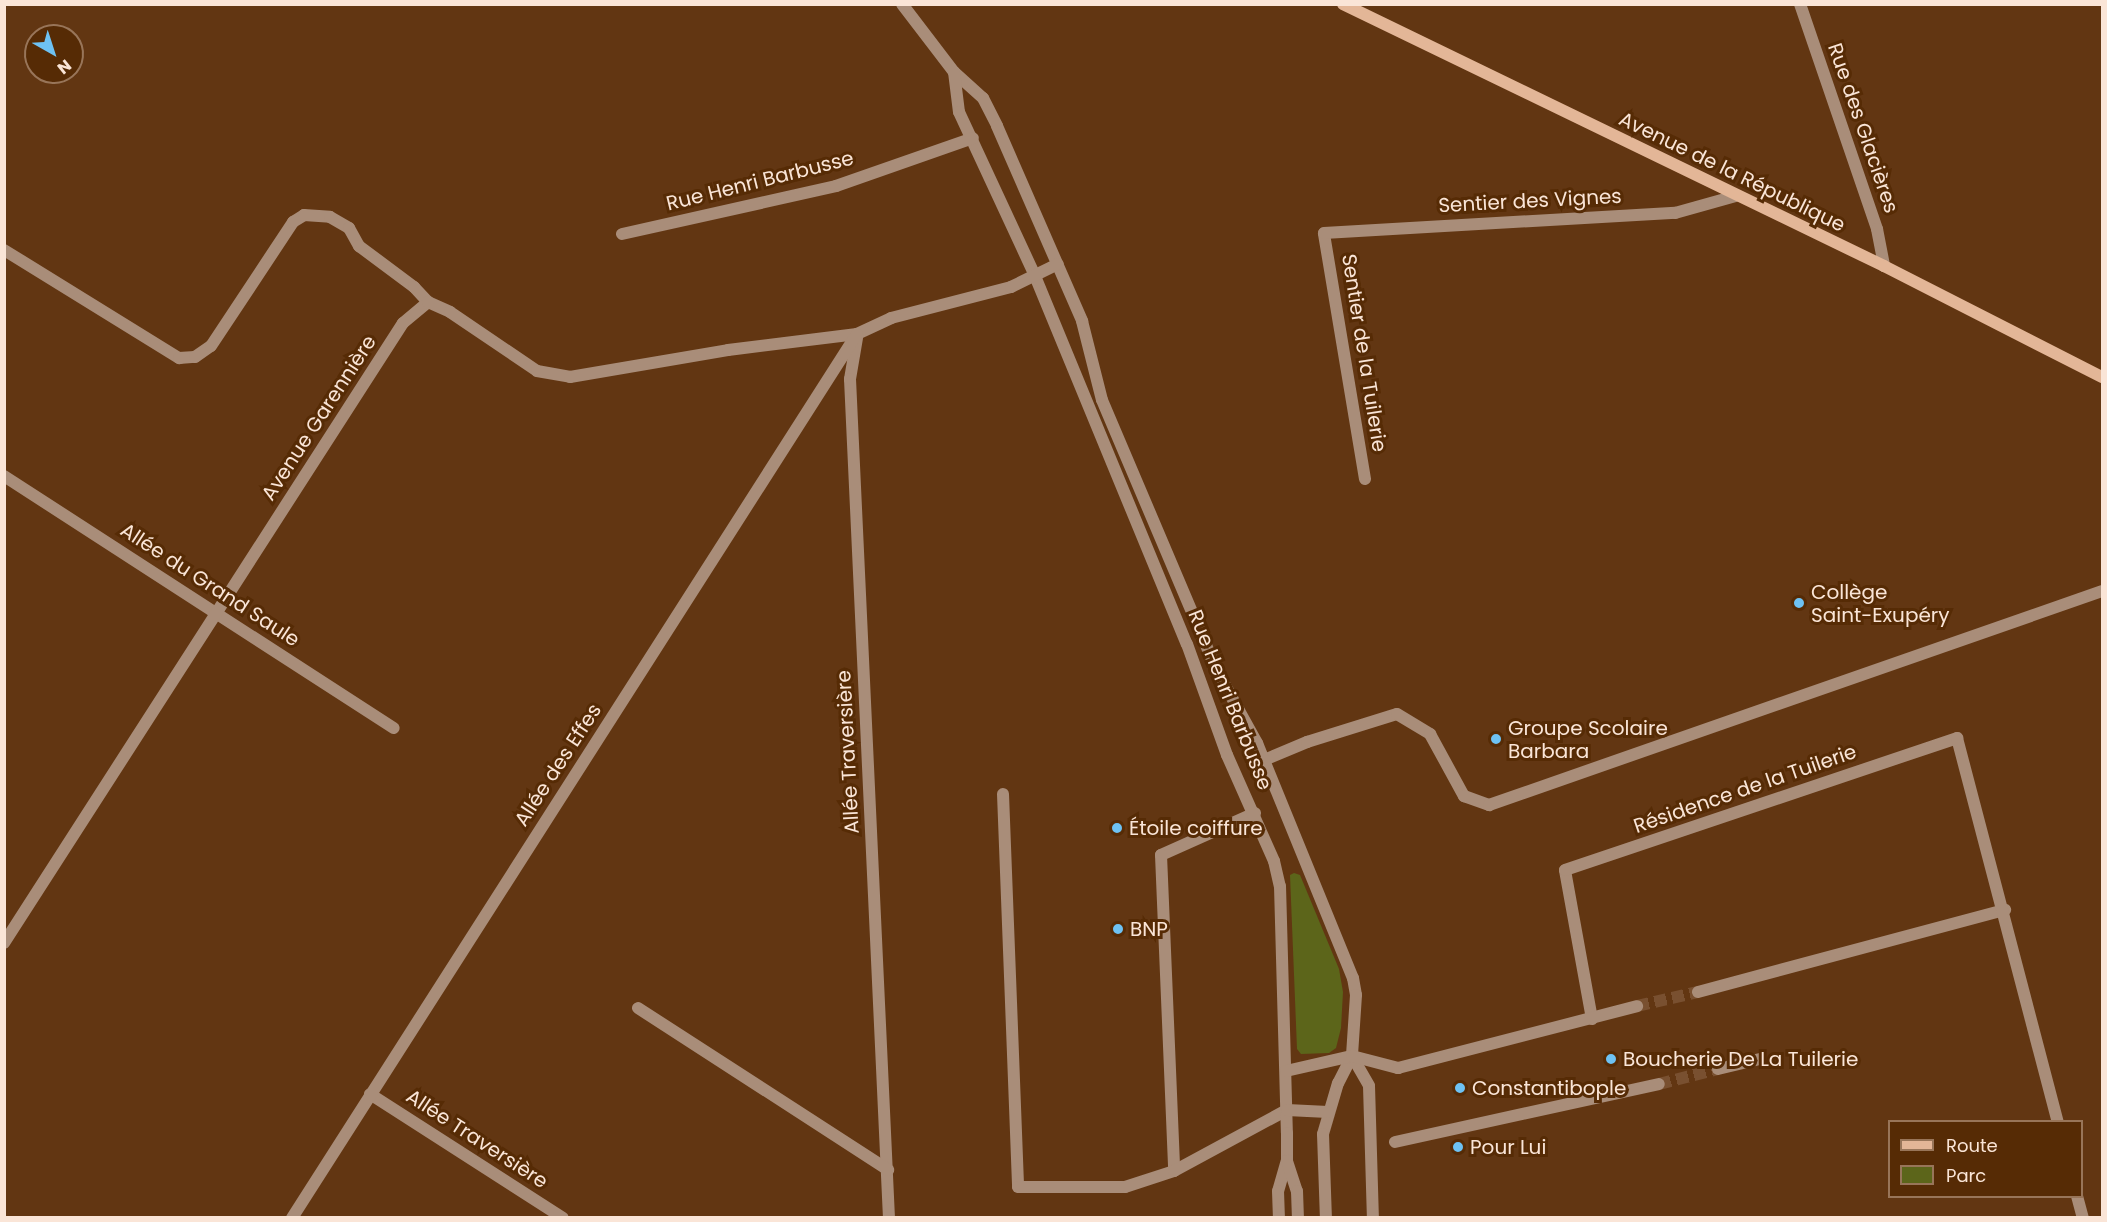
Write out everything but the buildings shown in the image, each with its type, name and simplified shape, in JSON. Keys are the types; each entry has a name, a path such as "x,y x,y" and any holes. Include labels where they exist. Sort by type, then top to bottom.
{"street":[{"name":"Rue Henri Barbusse","path":"902,4 954,72 983,98 1058,264 1091,347 1102,400 1216,669 1242,711 1264,760 1353,978 1356,995 1352,1056 1328,1112 1323,1134 1326,1218"},
{"name":"Avenue de la République","path":"1343,4 1884,266 2103,377"},
{"name":"Rue des Glacières","path":"1800,4 1877,229 1884,266"},
{"name":"Rue Henri Barbusse","path":"954,72 959,112 1035,276 1187,644 1227,755 1255,813 1280,886 1287,1110 1287,1160 1278,1191 1280,1218"},
{"name":"Rue Henri Barbusse","path":"622,234 836,186 973,138"},
{"name":"Sentier des Vignes","path":"1324,233 1675,213 1736,196"},
{"path":"4,250 179,358 195,357 212,346 293,222 304,215 330,217 349,228 359,246 414,287 428,302 450,312 537,371 552,376 570,377 728,350 857,334 891,318 1011,287 1058,264"},
{"name":"Sentier de la Tuilerie","path":"1324,233 1365,479"},
{"name":"Avenue Garennière","path":"4,944 403,323 428,302"},
{"name":"Allée des Effes","path":"292,1218 857,334"},
{"name":"Allée Traversière","path":"857,334 850,379 889,1218"},
{"name":"Allée du Grand Saule","path":"4,476 219,611 393,728"},
{"path":"1264,760 1307,742 1397,714 1430,734 1464,796 1489,805 2103,591"},
{"name":"Résidence de la Tuilerie","path":"1592,1019 1565,870 1957,738 2005,910 2058,1120"},
{"path":"1003,794 1018,1187 1125,1186 1174,1171 1287,1110 1328,1112"},
{"path":"1174,1171 1161,855 1255,813"},
{"path":"1698,992 2005,910"},
{"path":"1286,1071 1352,1056 1398,1068 1637,1006"},
{"path":"638,1008 888,1170"},
{"path":"1352,1056 1369,1086 1373,1218"},
{"path":"1718,1068 1760,1059"},
{"path":"1395,1142 1659,1084"},
{"name":"Allée Traversière","path":"370,1094 563,1218"},
{"name":"Rue Henri Barbusse","path":"1287,1160 1297,1191 1298,1218"},
{"path":"2077,1198 2083,1218"}],"green space":[{"path":"1294,873 1300,875 1339,969 1343,992 1341,1028 1336,1048 1329,1053 1301,1054 1297,1049 1290,875"}],"tunnel":[{"path":"1637,1006 1698,992"},
{"path":"1659,1084 1718,1069"}],"place":[{"name":"Collège Saint-Exupéry","path":"1799,603"},
{"name":"Groupe Scolaire Barbara","path":"1496,739"},
{"name":"Étoile coiffure","path":"1117,828"},
{"name":"BNP","path":"1118,929"},
{"name":"Boucherie De La Tuilerie","path":"1611,1059"},
{"name":"Constantibople","path":"1460,1088"},
{"name":"Pour Lui","path":"1458,1147"}]}
